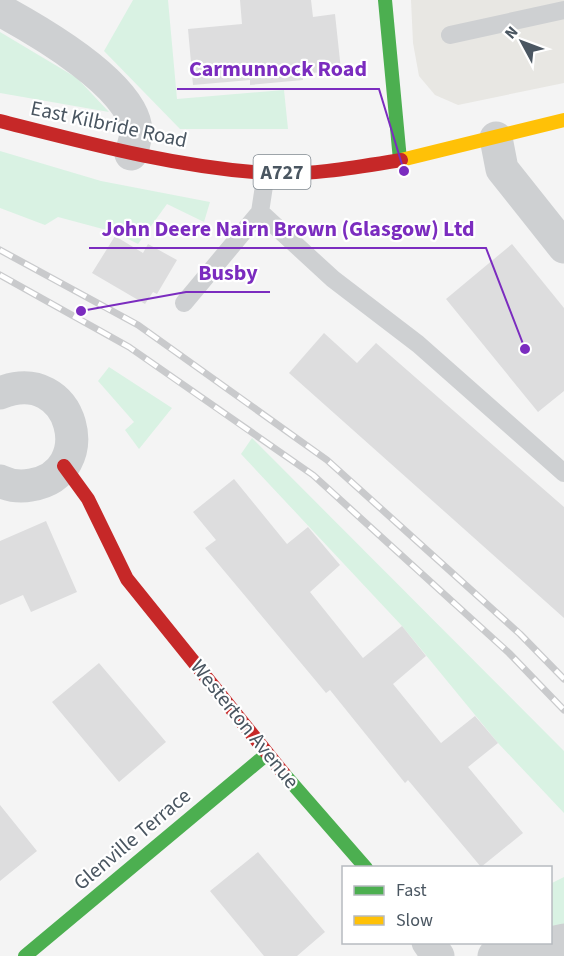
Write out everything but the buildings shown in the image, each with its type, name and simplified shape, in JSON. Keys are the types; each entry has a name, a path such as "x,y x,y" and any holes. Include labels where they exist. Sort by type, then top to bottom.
{"street":[{"path":"385,0 400,160"},
{"path":"0,9 44,33 99,74 130,111 136,130 131,154"},
{"name":"East Kilbride Road","path":"0,121 131,154 266,173 335,169 400,160 564,120"},
{"path":"496,138 502,170 564,247"},
{"path":"0,481 22,487 38,484 52,477 64,465 71,447 72,428 64,409 51,395 32,388 4,383"},
{"name":"Westerton Avenue","path":"64,465 88,499 127,579 267,754 365,866"},
{"name":"Glenville Terrace","path":"25,956 267,754"},
{"path":"494,956 546,944"}],"lane":[{"path":"450,35 564,10"},
{"path":"184,303 260,212 266,173"},
{"path":"260,212 333,279 418,344 564,473"}],"shaded area":[{"path":"411,0 564,0 564,83 458,105 435,95 419,76 413,43"}],"green space":[{"path":"133,0 168,0 177,99 284,90 288,129 180,129 104,51"},
{"path":"0,32 77,78 109,112 0,93"},
{"path":"0,151 101,181 210,202 204,222 167,204 138,244 114,232 58,217 45,225 0,208"},
{"path":"109,367 172,408 139,449 125,430 134,422 98,381"},
{"path":"252,438 564,751 564,813 498,743 402,626 241,454"},
{"path":"564,877 564,930 552,933 552,883"}],"railway":[{"path":"0,250 138,325 327,460 520,634 564,679"},
{"path":"0,275 129,347 313,475 509,653 564,710"}],"traffic: fast":[{"path":"385,0 400,160"},
{"path":"25,956 267,754"},
{"path":"284,774 364,866"}],"traffic: slow":[{"path":"401,160 564,120"}],"traffic: jam":[{"path":"0,121 131,153 231,170 282,174 333,170 401,160"},
{"path":"64,466 88,499 127,579 284,774"}],"place":[{"name":"Carmunnock Road","path":"404,171"},
{"name":"Busby","path":"81,311"},
{"name":"John Deere Nairn Brown (Glasgow) Ltd","path":"525,349"}]}
